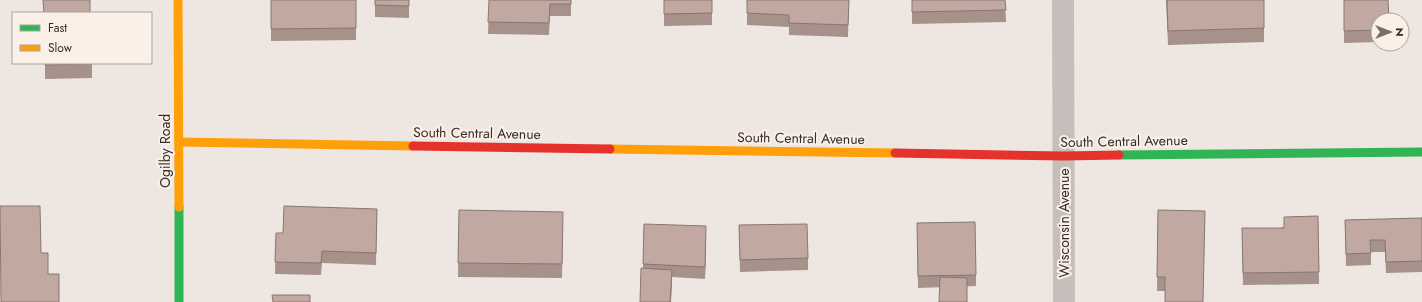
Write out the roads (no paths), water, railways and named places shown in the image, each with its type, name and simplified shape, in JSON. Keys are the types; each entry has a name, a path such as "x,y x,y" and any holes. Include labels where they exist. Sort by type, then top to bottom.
{"street":[{"name":"Ogilby Road","path":"178,0 179,302"},
{"name":"Wisconsin Avenue","path":"1063,0 1064,302"},
{"name":"South Central Avenue","path":"179,142 1063,156 1422,152"}]}
